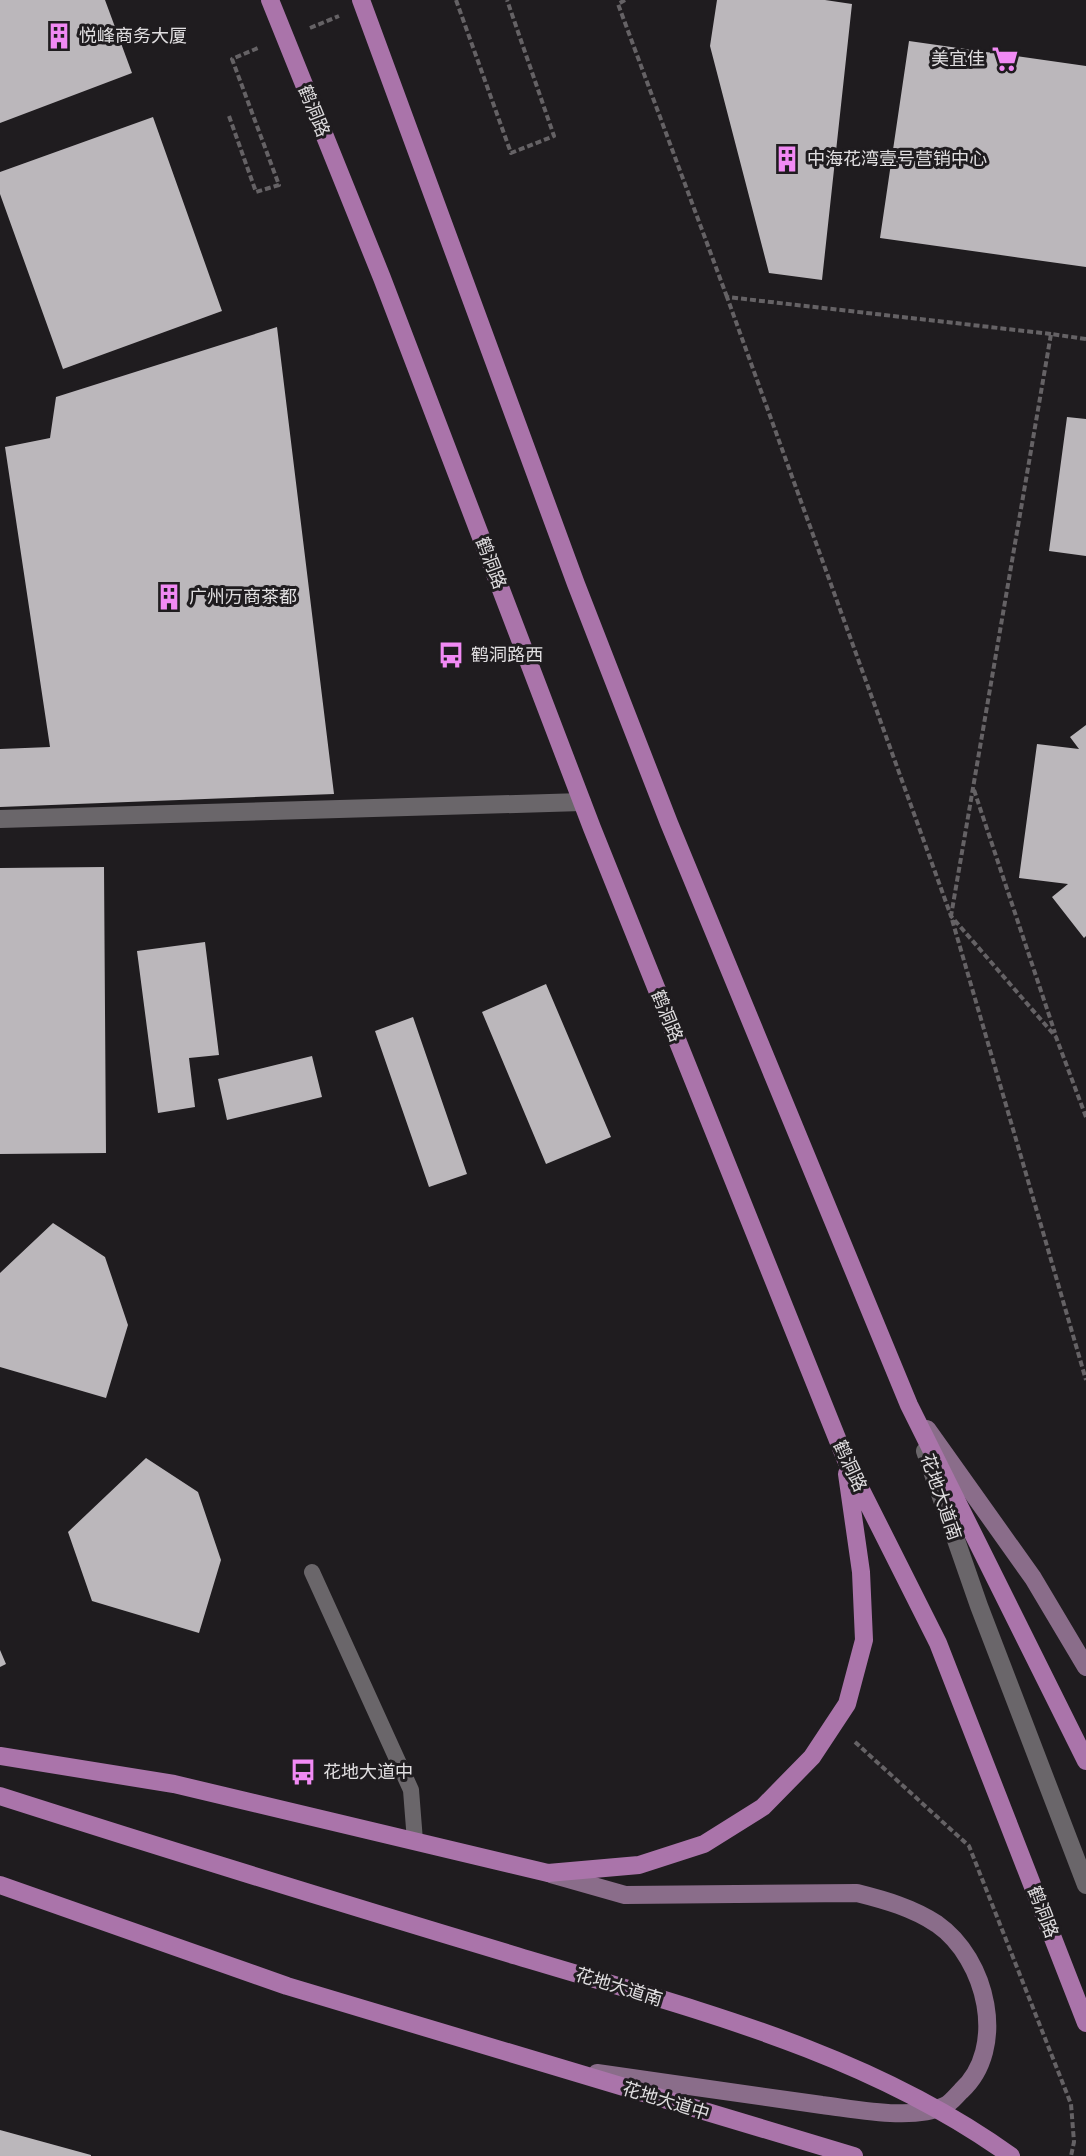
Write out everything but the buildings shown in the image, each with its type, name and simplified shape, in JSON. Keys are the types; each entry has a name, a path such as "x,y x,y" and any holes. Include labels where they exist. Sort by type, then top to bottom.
{"main road":[{"name":"鹤洞路","path":"270,0 382,278 582,802 845,1458 938,1643 1086,2023"},
{"path":"361,0 576,584 657,791 909,1405 1086,1761"},
{"path":"0,1756 174,1784 549,1873 639,1864 704,1844 763,1807 813,1756 846,1704 864,1640 861,1572 845,1458"},
{"name":"花地大道南","path":"0,1796 208,1863 663,2000 789,2041 847,2063 917,2096 1011,2156"},
{"name":"花地大道中","path":"0,1885 287,1986 854,2156"}],"street":[{"path":"0,819 582,802"},
{"name":"花地大道南","path":"909,1405 1033,1578 1086,1667"},
{"name":"花地大道南","path":"909,1405 979,1606 1086,1885"},
{"path":"549,1873 625,1895 857,1893 890,1901 938,1925 951,1939 977,1974 987,2007 987,2049 972,2081 945,2106 913,2113 771,2098 553,2067"}],"lane":[{"path":"312,1572 411,1790 415,1841"}],"path":[{"path":"456,0 511,153 554,136 507,0"},
{"path":"626,0 618,4 727,297 951,916 1086,1380"},
{"path":"229,116 256,192 279,185 232,59"},
{"path":"727,297 1086,339"},
{"path":"951,916 1051,334"},
{"path":"973,789 1056,1037 1086,1117"},
{"path":"951,916 1056,1037"},
{"path":"834,1723 969,1846 1071,2104 1074,2142 1071,2156"}],"place":[{"name":"悦峰商务大厦","path":"59,36"},
{"name":"美宜佳","path":"1005,59"},
{"name":"中海花湾壹号营销中心","path":"787,159"},
{"name":"广州万商茶都","path":"169,597"},
{"name":"鹤洞路西","path":"451,655"},
{"name":"花地大道中","path":"303,1772"}]}
